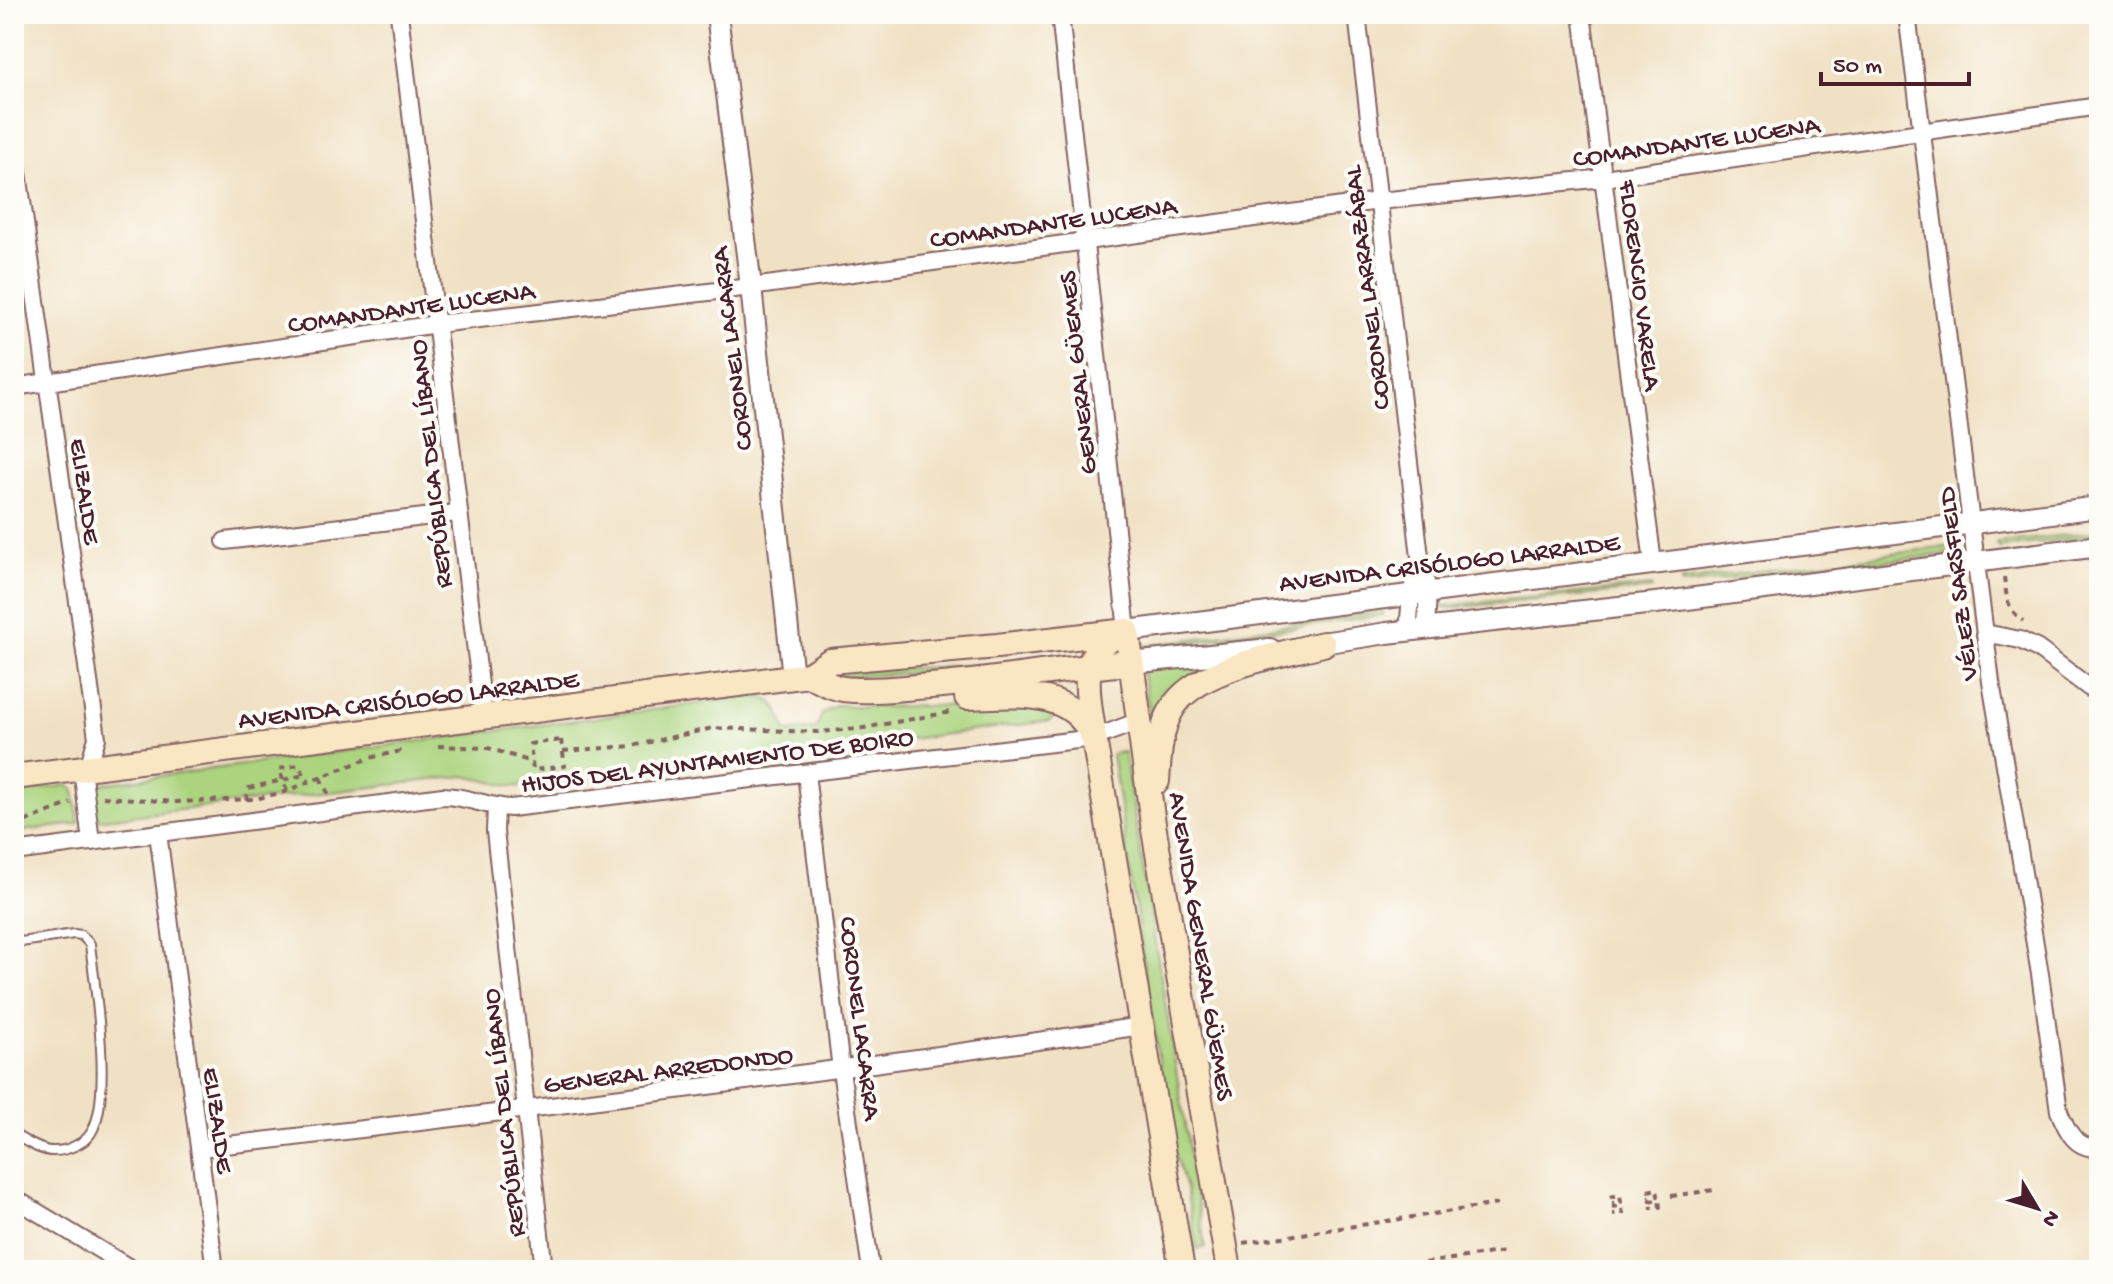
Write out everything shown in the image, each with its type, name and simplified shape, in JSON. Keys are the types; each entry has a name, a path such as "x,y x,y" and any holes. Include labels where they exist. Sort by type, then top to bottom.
{"main road":[{"name":"AVENIDA GENERAL GÜEMES","path":"1127,631 1153,824 1229,1270"},
{"path":"1127,631 1101,645 1089,666 1088,691 1182,1270"},
{"name":"AVENIDA CRISÓLOGO LARRALDE","path":"14,777 801,676 830,661 843,659 1127,631"},
{"path":"1153,824 1160,740 1172,708 1184,693 1232,669 1323,644"},
{"name":"AVENIDA CRISÓLOGO LARRALDE","path":"801,676 844,689 897,689 1130,663"},
{"path":"897,689 940,698 1042,697 1072,710 1087,724 1094,738"}],"street":[{"name":"REPÚBLICA DEL LÍBANO","path":"399,14 484,718"},
{"name":"CORONEL LACARRA","path":"717,14 801,676"},
{"name":"GENERAL GÜEMES","path":"1060,14 1127,631"},
{"name":"CORONEL LARRAZÁBAL","path":"1357,14 1420,557 1417,631"},
{"name":"FLORENCIO VARELA","path":"1582,14 1653,563"},
{"name":"VÉLEZ SARSFIELD","path":"1907,14 1985,633 2059,1111 2066,1129 2076,1142 2099,1148"},
{"name":"COMANDANTE LUCENA","path":"14,387 437,324 751,287 1379,201 1604,178 2099,106"},
{"name":"ELIZALDE","path":"14,144 97,738 83,776 91,842"},
{"name":"AVENIDA CRISÓLOGO LARRALDE","path":"1127,631 2099,507"},
{"path":"225,541 457,513"},
{"name":"AVENIDA CRISÓLOGO LARRALDE","path":"1130,663 1323,644 2099,546"},
{"path":"1985,633 2020,640 2038,649 2099,695"},
{"name":"HIJOS DEL AYUNTAMIENTO DE BOIRO","path":"14,852 443,796 471,798 496,807 511,808 1094,738 1139,721"},
{"name":"CORONEL LACARRA","path":"806,773 841,1070 871,1270"},
{"name":"REPÚBLICA DEL LÍBANO","path":"496,807 495,831 544,1270"},
{"name":"ELIZALDE","path":"158,833 215,1270"},
{"name":"GENERAL ARREDONDO","path":"200,1148 527,1111 1142,1026"},
{"path":"14,1198 133,1270"}],"lane":[{"path":"14,943 74,934 81,935 90,944 102,1056 95,1125 82,1143 53,1151 14,1135"}],"path":[{"path":"2002,558 2007,602 2012,612 2024,622"},
{"path":"563,751 632,746 713,728 795,733 858,729 956,711"},
{"path":"561,740 565,766 533,770 532,762 530,744 561,740"},
{"path":"431,747 488,748 532,762"},
{"path":"14,826 86,797 177,802 246,800 287,791 369,758 404,751"},
{"path":"287,791 279,769 298,765 309,782"},
{"path":"246,800 249,788 304,775"},
{"path":"1648,1191 1657,1189 1658,1196 1649,1200 1659,1200 1660,1207 1650,1208"},
{"path":"1671,1196 1714,1190"},
{"path":"1610,1197 1620,1195 1621,1202 1612,1205 1621,1206 1623,1213 1613,1214"},
{"path":"1225,1245 1498,1204"},
{"path":"1378,1270 1505,1251"}],"green space":[{"path":"2099,531 2099,535 1999,548 1997,543"},
{"path":"1954,546 1954,553 1682,585 1681,581"},
{"path":"1651,586 1652,589 1443,609 1442,606"},
{"path":"1383,611 1384,615 1143,649 1143,646"},
{"path":"1070,657 990,670 830,677 831,671 989,665"},
{"path":"1252,658 1215,669 1154,735 1142,669"},
{"path":"756,696 774,704 786,732 816,729 822,714 837,705 1035,704 1054,715 1050,721 536,787 510,786 465,776 96,820 93,789 100,784"},
{"path":"1124,752 1205,1247 1197,1249 1186,1189 1171,1140 1112,754"},
{"path":"69,785 74,791 79,822 14,832 14,793"}]}
